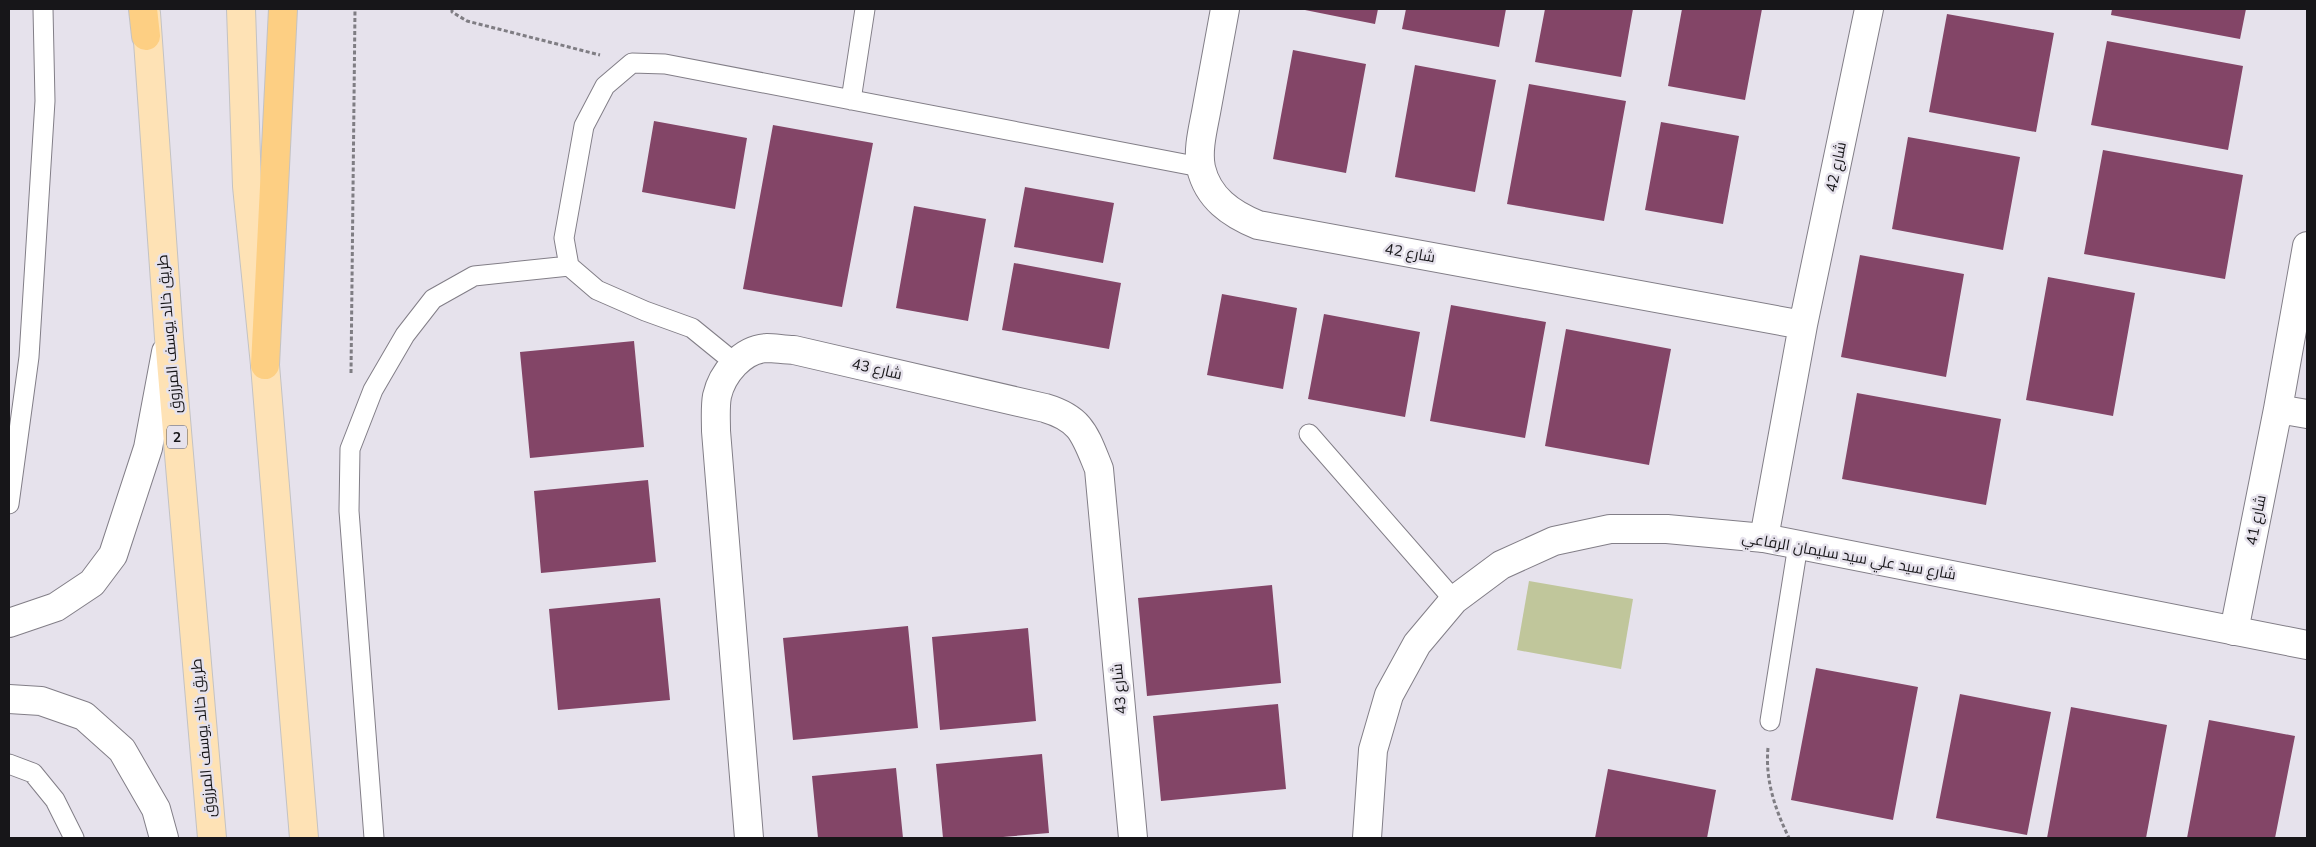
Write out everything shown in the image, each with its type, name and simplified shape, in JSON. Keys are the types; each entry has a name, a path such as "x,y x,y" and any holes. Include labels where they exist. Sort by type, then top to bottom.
{"highway":[{"path":"144,9 146,36"},
{"path":"265,365 283,9"}],"main road":[{"path":"241,9 247,186 265,365 304,838"},
{"name":"طريق خالد يوسف المرزوق","path":"146,36 169,338 212,838"}],"street":[{"name":"شارع 42","path":"1225,9 1201,137 1200,167 1209,188 1222,205 1238,217 1258,225 1803,325"},
{"name":"شارع 42","path":"1764,538 1803,325 1870,9"},
{"name":"شارع 41","path":"2234,630 2278,409 2307,246"},
{"path":"9,623 56,606 92,583 113,554 148,448 169,338"},
{"name":"شارع 43","path":"734,363 746,355 765,348 794,350 1044,408 1064,414 1077,424 1089,444 1099,469 1133,838"},
{"path":"734,363 727,373 717,396 716,431 749,838"},
{"path":"2278,409 2307,414"},
{"name":"شارع سيد علي سيد سليمان الرفاعي","path":"1367,838 1372,750 1389,694 1417,644 1454,600 1501,565 1554,541 1610,529 1667,529 1764,538 2307,645"},
{"path":"9,699 40,701 84,716 91,721 122,750 156,809 164,838"}],"lane":[{"path":"9,504 29,358 45,101 43,9"},
{"path":"851,100 865,9"},
{"path":"734,363 692,328 645,311 597,290 569,266 564,238 584,126 605,86 632,63 665,64 1200,167"},
{"path":"374,838 349,511 350,449 373,390 405,335 433,299 474,276 569,266"},
{"path":"1309,434 1454,600"},
{"path":"1770,721 1798,545"},
{"path":"9,764 33,773 55,800 74,838"}],"path":[{"path":"351,380 355,9"},
{"path":"452,9 452,12 467,21 632,63"},
{"path":"1770,721 1769,786 1778,816 1788,838"}],"green space":[{"path":"1529,581 1633,599 1621,669 1517,650"}],"building":[{"path":"1300,9 1378,9 1375,24"},
{"path":"1406,9 1506,9 1499,47 1402,29"},
{"path":"1545,9 1633,9 1621,77 1535,62"},
{"path":"1682,9 1762,9 1745,100 1668,86"},
{"path":"2112,9 2246,9 2240,39 2111,15"},
{"path":"1947,14 2054,33 2036,132 1929,112"},
{"path":"2107,41 2243,66 2228,150 2091,125"},
{"path":"1293,50 1366,64 1346,173 1273,159"},
{"path":"1415,65 1496,80 1475,192 1395,177"},
{"path":"1529,84 1626,101 1604,221 1507,204"},
{"path":"654,121 747,138 735,209 642,192"},
{"path":"1661,122 1739,136 1723,224 1645,210"},
{"path":"773,125 873,143 842,307 743,289"},
{"path":"1908,137 2020,157 2003,250 1892,229"},
{"path":"2103,150 2243,175 2225,279 2084,254"},
{"path":"1025,187 1114,203 1103,263 1014,247"},
{"path":"914,206 986,219 968,321 896,308"},
{"path":"1860,255 1964,274 1946,377 1841,357"},
{"path":"1014,263 1121,283 1109,349 1002,330"},
{"path":"2048,277 2135,293 2113,416 2026,400"},
{"path":"1222,294 1297,308 1283,389 1207,375"},
{"path":"1451,305 1546,322 1525,438 1430,421"},
{"path":"1324,314 1420,332 1405,417 1308,399"},
{"path":"1566,329 1671,349 1649,465 1545,446"},
{"path":"634,341 644,447 530,458 520,352"},
{"path":"1857,393 2001,419 1986,505 1842,479"},
{"path":"648,480 656,562 541,573 534,491"},
{"path":"1272,585 1281,683 1147,696 1138,598"},
{"path":"660,598 670,700 558,710 549,609"},
{"path":"908,626 918,728 793,740 783,638"},
{"path":"1028,628 1036,721 940,730 932,637"},
{"path":"1816,668 1918,687 1893,820 1791,800"},
{"path":"1960,694 2051,712 2027,835 1936,818"},
{"path":"1278,704 1286,789 1161,801 1153,716"},
{"path":"2071,707 2167,725 2146,838 2047,838"},
{"path":"2209,720 2295,736 2275,838 2187,838"},
{"path":"1042,754 1049,833 991,838 943,838 936,764"},
{"path":"896,768 903,838 818,838 812,776"},
{"path":"1608,769 1716,790 1707,838 1595,838"}]}
